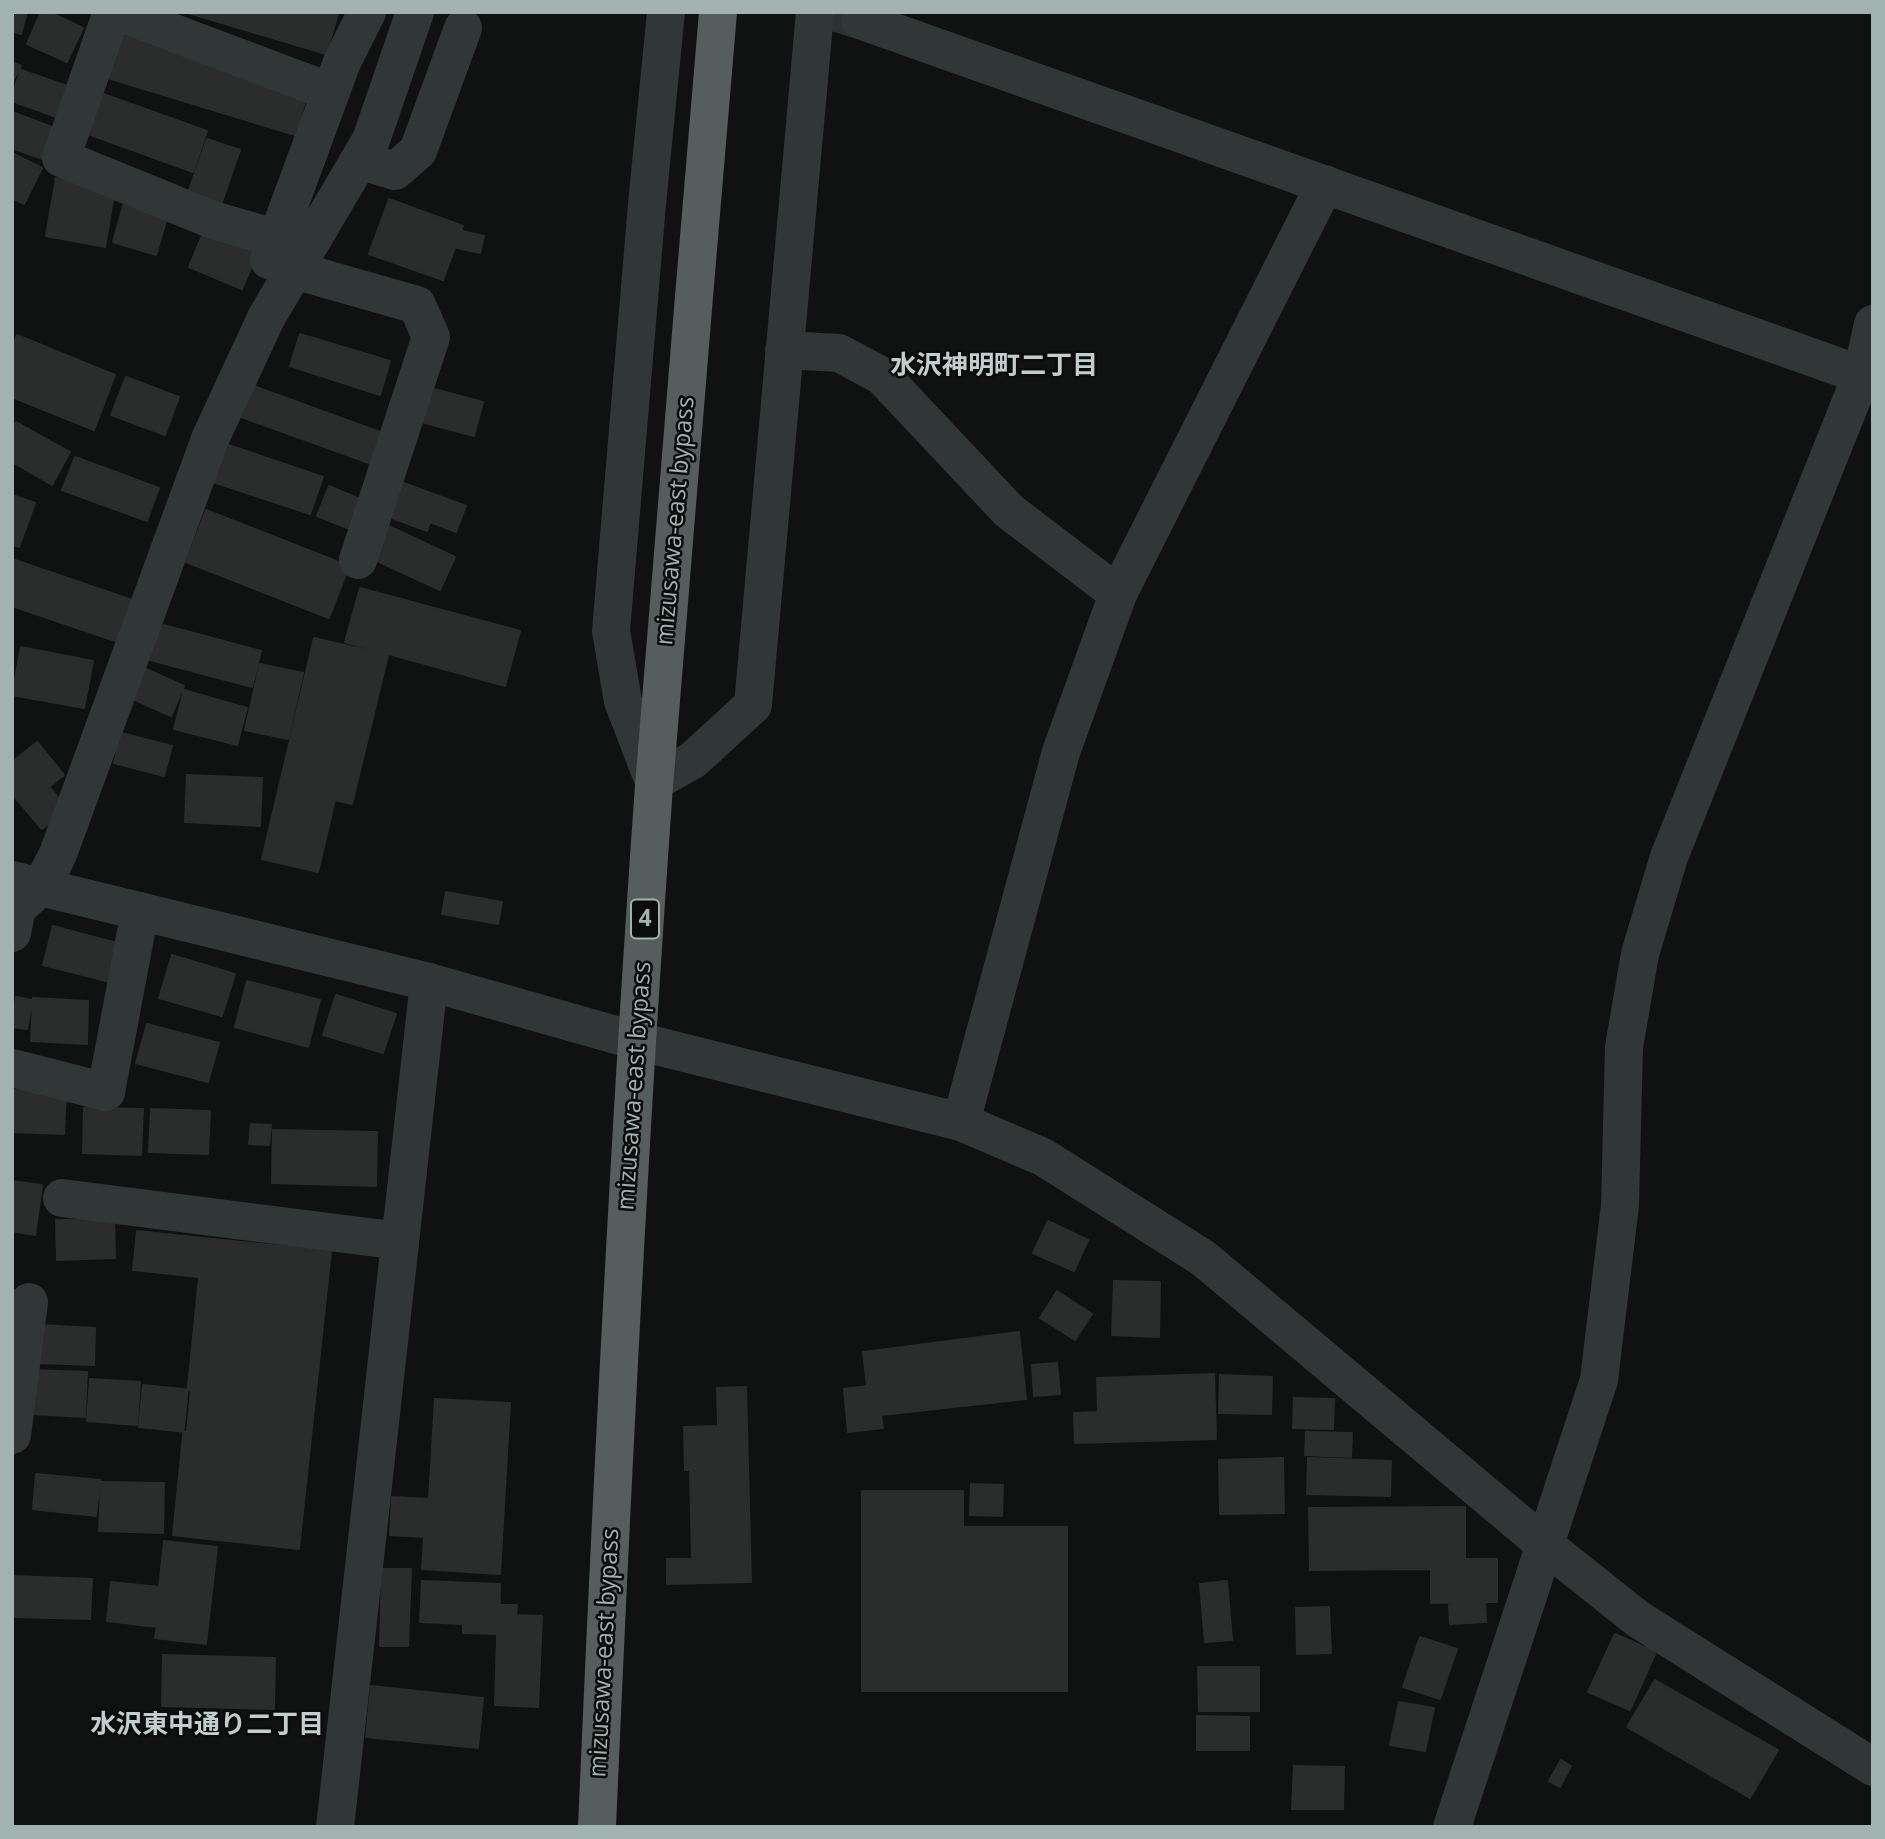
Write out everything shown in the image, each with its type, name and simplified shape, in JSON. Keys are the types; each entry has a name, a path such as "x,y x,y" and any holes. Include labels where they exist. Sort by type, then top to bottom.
{"highway":[{"name":"mizusawa-east bypass","path":"597,1827 616,1401 654,782 718,12"}],"street":[{"path":"112,12 61,158 213,220 275,238"},
{"path":"118,12 331,92"},
{"path":"12,933 17,908 27,884 58,854 210,439 266,318 371,140 415,12"},
{"path":"666,12 611,631 623,701 654,782 692,760 753,705 815,12"},
{"path":"266,318 260,297 275,238 358,15"},
{"path":"860,20 1867,376"},
{"path":"359,160 395,171 418,151 463,28"},
{"path":"961,1122 1061,752 1118,594 1325,184"},
{"path":"294,270 416,305 431,337 358,560"},
{"path":"1452,1827 1599,1380 1620,1205 1624,1047 1640,954 1669,857 1867,376 1873,324"},
{"path":"784,350 839,353 882,376 1009,512 1118,594"},
{"path":"27,884 429,982 637,1041 961,1122 1043,1157 1203,1258 1545,1545 1638,1619 1873,1767"},
{"path":"12,1068 106,1092 140,911"},
{"path":"335,1827 429,982"},
{"path":"62,1198 400,1241"},
{"path":"12,1435 29,1302"}],"building":[{"path":"12,12 27,12 21,34 12,31"},
{"path":"41,12 49,12 83,28 67,62 27,44"},
{"path":"185,12 333,12 338,14 326,54"},
{"path":"112,32 308,92 295,135 98,75"},
{"path":"12,62 21,66 12,83"},
{"path":"21,70 73,88 62,119 12,101"},
{"path":"92,90 207,131 193,172 77,130"},
{"path":"12,112 60,130 48,161 12,148"},
{"path":"207,139 240,150 221,205 188,193"},
{"path":"12,153 42,168 24,204 12,198"},
{"path":"56,178 115,188 105,247 46,236"},
{"path":"125,199 169,211 156,255 113,242"},
{"path":"389,199 463,226 443,280 369,254"},
{"path":"207,224 260,246 242,289 189,267"},
{"path":"462,231 484,236 480,253 457,248"},
{"path":"300,334 390,361 380,395 290,366"},
{"path":"17,335 115,375 94,430 12,397 12,348"},
{"path":"126,377 179,397 165,435 111,415"},
{"path":"245,383 391,436 380,467 233,414"},
{"path":"423,386 483,402 474,436 414,420"},
{"path":"16,422 70,452 52,485 12,462 12,429"},
{"path":"220,442 323,477 310,514 207,480"},
{"path":"75,457 159,488 147,521 62,490"},
{"path":"393,479 466,506 456,532 430,522 427,531 379,513"},
{"path":"329,486 367,502 355,531 317,516"},
{"path":"12,495 35,503 19,547 12,545"},
{"path":"206,510 349,566 329,618 186,562"},
{"path":"382,523 455,557 440,590 366,556"},
{"path":"12,559 132,600 118,642 12,606"},
{"path":"360,588 520,631 505,686 345,642"},
{"path":"145,620 261,651 252,687 135,656"},
{"path":"314,638 388,655 352,804 335,800 318,872 262,859"},
{"path":"21,647 93,661 84,708 12,695"},
{"path":"260,664 303,673 288,739 245,730"},
{"path":"137,665 184,686 171,716 124,695"},
{"path":"184,690 247,708 237,745 174,729"},
{"path":"121,733 172,746 164,776 114,763"},
{"path":"37,742 64,775 49,787 68,809 42,829 12,794 12,762"},
{"path":"187,775 262,778 260,826 185,822"},
{"path":"446,892 502,902 498,924 442,914"},
{"path":"53,926 124,945 114,983 43,965"},
{"path":"172,955 235,974 222,1016 159,998"},
{"path":"247,981 320,1000 308,1047 235,1027"},
{"path":"336,995 396,1014 383,1053 323,1035"},
{"path":"16,997 32,1000 27,1029 12,1027"},
{"path":"33,998 88,1001 87,1044 31,1041"},
{"path":"147,1024 219,1043 208,1082 136,1063"},
{"path":"12,1090 66,1091 64,1134 12,1132"},
{"path":"84,1108 143,1109 141,1155 83,1153"},
{"path":"151,1109 210,1111 208,1154 149,1152"},
{"path":"251,1124 271,1125 269,1145 249,1144"},
{"path":"273,1130 377,1132 376,1186 272,1183"},
{"path":"12,1181 42,1185 35,1235 12,1231"},
{"path":"114,1219 115,1258 57,1260 56,1220"},
{"path":"1048,1221 1088,1240 1074,1271 1033,1253"},
{"path":"137,1231 203,1238 199,1277 133,1270"},
{"path":"203,1238 331,1251 299,1549 173,1535"},
{"path":"1114,1281 1160,1282 1159,1337 1112,1335"},
{"path":"1057,1291 1092,1314 1075,1340 1040,1318"},
{"path":"40,1325 95,1328 94,1365 38,1363"},
{"path":"1019,1332 1026,1399 881,1415 883,1428 848,1432 844,1389 867,1386 863,1352"},
{"path":"1057,1363 1060,1394 1034,1396 1032,1365"},
{"path":"32,1370 87,1372 85,1417 30,1414"},
{"path":"1214,1374 1216,1439 1075,1443 1074,1413 1098,1412 1097,1378"},
{"path":"1220,1375 1272,1377 1271,1414 1219,1413"},
{"path":"90,1379 140,1382 137,1425 87,1421"},
{"path":"143,1385 191,1390 187,1432 139,1427"},
{"path":"746,1387 751,1582 667,1584 667,1559 692,1559 690,1470 685,1470 684,1427 718,1426 717,1388"},
{"path":"1294,1398 1334,1399 1333,1429 1293,1428"},
{"path":"435,1399 510,1403 500,1574 422,1569 424,1537 390,1535 392,1497 429,1499"},
{"path":"1306,1432 1352,1433 1351,1457 1305,1455"},
{"path":"1283,1458 1284,1513 1220,1514 1219,1460"},
{"path":"1308,1458 1391,1461 1390,1496 1307,1494"},
{"path":"36,1474 100,1480 96,1516 33,1509"},
{"path":"101,1482 164,1483 163,1533 99,1531"},
{"path":"971,1484 1003,1485 1002,1516 970,1515"},
{"path":"862,1491 963,1491 963,1527 1067,1527 1067,1691 862,1691"},
{"path":"1465,1507 1465,1559 1497,1559 1497,1602 1431,1603 1431,1569 1310,1570 1309,1508"},
{"path":"164,1541 217,1547 206,1644 155,1638 157,1627 107,1621 111,1582 159,1587"},
{"path":"382,1569 411,1569 408,1646 380,1646"},
{"path":"12,1576 92,1579 90,1619 12,1617"},
{"path":"422,1581 500,1584 499,1634 463,1633 463,1624 420,1622"},
{"path":"1227,1581 1232,1640 1205,1642 1200,1584"},
{"path":"1485,1603 1486,1622 1450,1624 1449,1605"},
{"path":"498,1605 517,1605 516,1615 542,1616 538,1707 495,1705"},
{"path":"1329,1607 1331,1653 1297,1654 1296,1608"},
{"path":"1615,1634 1656,1652 1630,1710 1588,1692"},
{"path":"1420,1637 1457,1649 1440,1699 1403,1687"},
{"path":"163,1655 275,1658 274,1709 162,1706"},
{"path":"1198,1667 1259,1667 1259,1711 1199,1711"},
{"path":"1655,1680 1778,1750 1750,1798 1627,1727"},
{"path":"371,1686 483,1698 478,1748 366,1737"},
{"path":"1399,1702 1434,1708 1425,1751 1390,1745"},
{"path":"1197,1716 1249,1717 1249,1750 1197,1750"},
{"path":"1561,1760 1571,1766 1560,1787 1549,1781"},
{"path":"1294,1766 1344,1767 1343,1809 1292,1809"}],"tunnel":[{"path":"834,12 860,20"}],"district":[{"name":"水沢神明町二丁目","path":"994,367"},
{"name":"水沢東中通り二丁目","path":"207,1726"}]}
